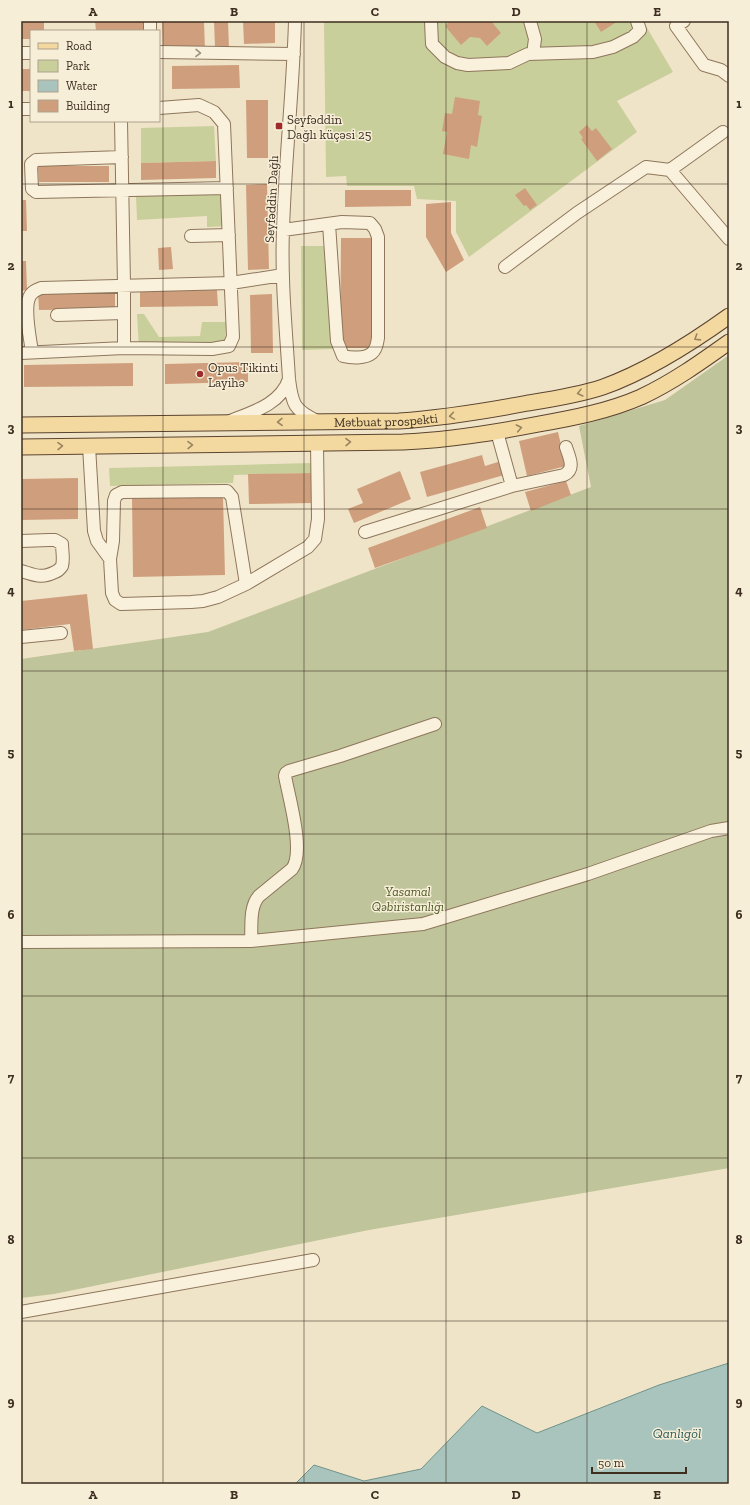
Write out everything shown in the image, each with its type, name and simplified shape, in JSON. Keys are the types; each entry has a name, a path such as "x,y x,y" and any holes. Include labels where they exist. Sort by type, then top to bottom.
{"main road":[{"name":"Mətbuat prospekti","path":"21,425 399,421 437,418 567,396 601,388 634,374 672,354 729,316"},
{"name":"Mətbuat prospekti","path":"21,447 442,440 497,432 570,418 610,408 640,397 685,373 729,342"}],"street":[{"name":"Seyfəddin Dağlı","path":"295,21 283,230 283,274 291,394 296,407 302,413 317,421"},
{"path":"431,21 432,44 445,57 457,63 468,65 509,63 528,54 593,52 613,47 633,37 640,30 637,21"},
{"path":"530,21 535,39 533,54"},
{"path":"684,21 676,26 704,66 726,70"},
{"path":"160,52 294,54"},
{"path":"160,108 199,105 214,112 224,124 231,282 233,337 229,346 212,349 124,348 26,352 29,297 34,291 41,288 231,282 283,274"},
{"path":"121,122 124,348"},
{"path":"670,170 723,132"},
{"path":"122,157 36,160 31,164 32,189 36,192 227,188"},
{"path":"505,267 577,213 646,167 670,170 729,238"},
{"path":"283,230 342,222 370,223 375,229 378,237 378,338 376,347 372,353 365,356 349,358 343,356 337,341 329,224"},
{"path":"191,236 229,235"},
{"path":"57,315 124,313"},
{"path":"224,423 254,412 271,402 283,392 289,379"},
{"path":"497,432 512,486"},
{"path":"246,584 232,497 227,492 122,492 116,495 114,501 113,541 110,559 112,593 115,600 122,604 203,601 218,597 246,584 308,547 315,539 318,519 317,443"},
{"path":"89,446 94,531 97,541 110,559"},
{"path":"365,532 512,486 564,475 569,472 572,467 566,447"},
{"path":"21,542 55,540 62,544 63,555 62,566 58,570 46,576 37,576 21,571"},
{"path":"21,637 61,633"},
{"path":"251,941 252,914 255,901 259,896 292,870 297,858 295,829 286,782 286,774 289,771 340,756 435,724"},
{"path":"21,942 251,941 423,924 588,874 711,831 729,828"},
{"path":"21,1312 313,1260"}],"green space":[{"path":"324,21 643,21 673,72 617,101 637,132 469,257 456,232 456,201 417,199 414,186 347,186 346,176 326,177"},
{"path":"214,126 216,161 141,163 141,128"},
{"path":"230,194 231,226 207,227 207,216 137,220 136,196"},
{"path":"301,246 334,246 334,349 302,350"},
{"path":"137,314 144,314 159,337 200,336 202,322 226,322 225,347 139,349"},
{"name":"Yasamal Qəbiristanlığı","path":"729,355 729,1168 369,1230 54,1294 21,1298 21,659 208,632 591,487 579,426 665,400"},
{"path":"312,463 312,473 234,475 233,483 110,486 109,468"}],"water":[{"name":"Qanlıgöl","path":"729,1363 729,1484 295,1484 314,1465 364,1481 421,1469 482,1406 537,1433 659,1385"}],"building":[{"path":"21,21 44,21 44,30 30,30 30,39 21,39"},
{"path":"95,21 145,21 145,30 96,30"},
{"path":"162,21 204,21 205,51 163,52"},
{"path":"214,21 228,21 229,48 215,48"},
{"path":"243,21 275,21 275,43 244,44"},
{"path":"450,21 491,21 501,33 487,46 480,38 470,37 461,45 445,26"},
{"path":"594,21 618,21 601,32"},
{"path":"239,65 240,88 172,89 172,66"},
{"path":"21,69 30,69 30,91 21,91"},
{"path":"455,97 480,101 478,115 482,116 477,147 471,145 469,159 443,154 447,132 442,131 445,113 452,114"},
{"path":"246,100 268,100 268,158 247,158"},
{"path":"587,125 592,131 596,128 612,149 597,161 581,139 583,138 579,132"},
{"path":"216,161 216,178 141,180 141,163"},
{"path":"38,166 109,166 109,182 39,182"},
{"path":"267,184 269,269 248,270 246,185"},
{"path":"525,188 537,205 530,210 526,205 524,206 515,195"},
{"path":"345,190 411,190 411,206 345,207"},
{"path":"21,200 26,200 27,231 21,231"},
{"path":"451,202 451,233 464,260 446,272 426,237 426,204"},
{"path":"341,238 376,238 373,348 340,348"},
{"path":"171,247 173,269 159,270 158,248"},
{"path":"21,261 26,261 27,290 21,291"},
{"path":"217,290 218,306 140,307 140,291"},
{"path":"115,291 115,309 39,310 38,292"},
{"path":"272,294 273,353 251,353 250,295"},
{"path":"248,362 248,382 165,384 165,364"},
{"path":"133,363 133,386 24,387 24,365"},
{"path":"558,432 566,466 527,476 519,441"},
{"path":"482,455 485,466 501,461 504,475 427,497 420,472"},
{"path":"400,471 411,499 354,523 348,509 363,503 357,489"},
{"path":"312,473 313,503 249,504 248,474"},
{"path":"78,478 78,519 21,520 21,479"},
{"path":"566,481 571,495 531,511 525,492"},
{"path":"223,496 225,575 133,577 132,498"},
{"path":"480,507 487,528 375,568 368,548"},
{"path":"87,594 93,649 74,651 70,624 21,630 21,601"}],"place":[{"name":"Seyfəddin Dağlı küçəsi 25","path":"279,126"},
{"name":"Opus Tikinti Layihə","path":"200,374"}]}
